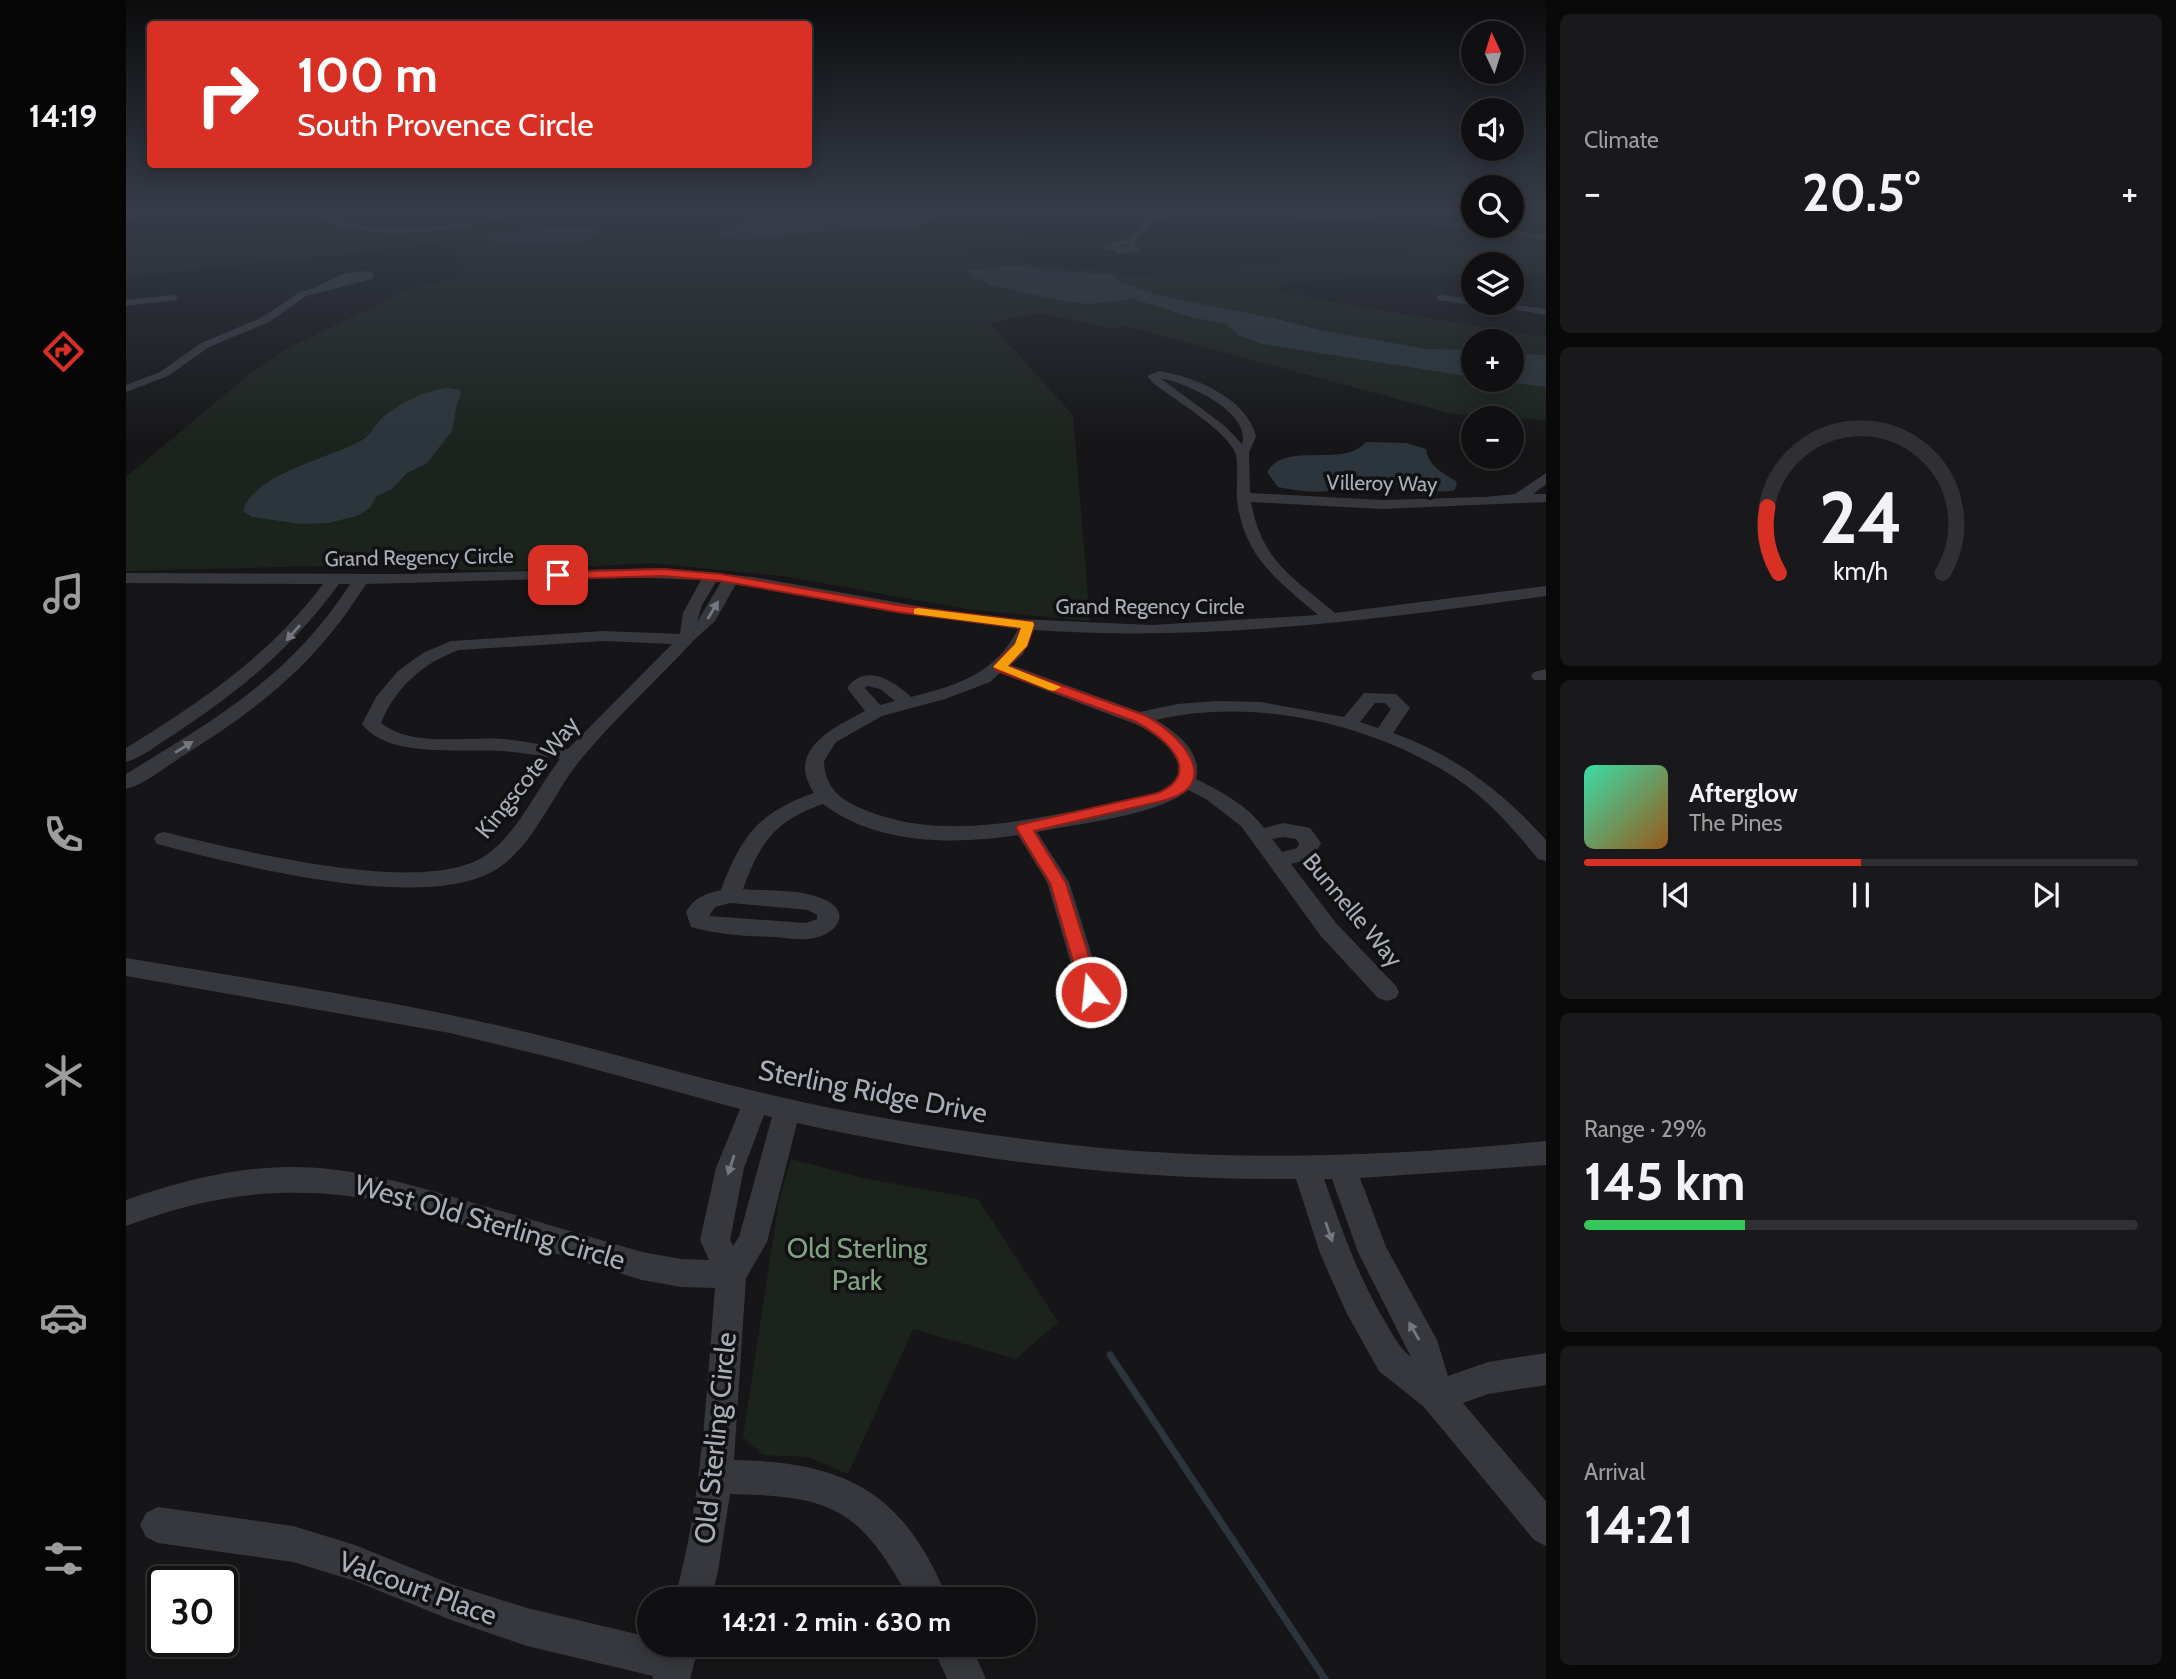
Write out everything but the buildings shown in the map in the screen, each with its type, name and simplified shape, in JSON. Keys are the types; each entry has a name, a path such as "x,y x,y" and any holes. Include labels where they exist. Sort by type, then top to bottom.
{"street":[{"path":"126,389 164,374 199,348 259,323 295,298 318,289"},
{"path":"126,303 173,298"},
{"path":"1440,299 1461,301"},
{"path":"1528,309 1546,301"},
{"path":"1524,308 1546,312"},
{"path":"1243,453 1220,429 1153,376 1169,374 1180,378 1230,407 1250,433 1250,441 1243,453 1245,497 1251,533 1275,570 1333,620"},
{"path":"1519,498 1546,477"},
{"name":"Villeroy Way","path":"1245,497 1377,506 1546,498"},
{"path":"1275,570 1273,579 1311,623"},
{"name":"Grand Regency Circle","path":"126,578 495,578 628,573 711,577 897,608 1020,624 1189,630 1311,623 1546,591"},
{"name":"Kingscote Way","path":"687,637 691,613 711,577"},
{"path":"126,783 211,730 273,683 311,649 362,578"},
{"path":"126,756 184,721 245,678 283,645 335,579"},
{"name":"Kingscote Way","path":"164,839 240,857 404,880 450,879 482,868 503,853 573,755 687,637 708,621 731,579"},
{"path":"1002,663 1159,727 1179,747 1187,770 1185,781 1177,790 1162,797 1024,828 960,836 909,832 859,816 825,796 817,785 814,761 820,748 846,727 876,712 967,686 1014,654 1020,646 1020,624"},
{"path":"573,755 499,745 399,739 379,734 370,724 379,701 413,666 437,651 457,645 604,636 687,637"},
{"path":"876,712 856,688 867,680 884,683 907,703"},
{"path":"1348,724 1370,697 1390,698 1401,708 1382,735"},
{"path":"1139,718 1175,709 1256,708 1303,714 1382,735 1443,762 1476,783 1515,818 1546,853"},
{"name":"Bunnelle Way","path":"1185,781 1229,806 1260,835 1328,929 1387,992"},
{"path":"730,895 748,849 767,824 797,805 825,796"},
{"path":"1024,828 1058,883 1091,992"},
{"name":"Bunnelle Way","path":"1260,835 1283,830 1303,833 1310,843 1305,853 1278,860"},
{"path":"730,895 813,903 828,911 828,923 808,931 716,926 699,921 696,912 707,901 730,895"},
{"name":"Sterling Ridge Drive","path":"126,967 349,1002 498,1035 787,1109 992,1147 1143,1162 1306,1168 1473,1161 1546,1153"},
{"name":"Sterling Ridge Drive","path":"126,982 201,980"},
{"path":"732,1275 715,1240 730,1168 756,1102"},
{"name":"Old Sterling Circle","path":"696,1587 716,1477 732,1275 752,1242 787,1109"},
{"path":"1306,1168 1335,1253 1357,1302 1390,1360 1436,1396 1546,1528"},
{"path":"1342,1168 1373,1252 1426,1351 1436,1396"},
{"name":"West Old Sterling Circle","path":"126,1213 208,1186 310,1177 345,1180 642,1266 681,1273 732,1275"},
{"path":"1436,1396 1488,1378 1546,1369"},
{"path":"716,1477 779,1477 811,1481 844,1493 870,1510 908,1559 923,1587"},
{"name":"Valcourt Place","path":"158,1525 293,1544 355,1563 452,1602 527,1627 675,1662"},
{"path":"957,1657 967,1679"}],"green space":[{"path":"409,288 1280,288 1283,293 1493,329 1461,329 1461,392 1524,392 1524,334 1546,338 1546,420 1524,419 1524,406 1461,406 1461,415 1453,414 1129,327 1109,328 1040,313 990,323 1073,415 1090,621 966,609 783,576 650,563 505,571 319,566 126,571 126,477 251,373 285,350"},
{"name":"Old Sterling Park","path":"791,1159 867,1179 978,1199 1058,1322 1016,1359 913,1329 848,1474 808,1457 763,1455 743,1437 779,1200"}],"shaded area":[{"path":"1006,288 1138,288 1170,298 1319,330 1427,349 1461,350 1461,375 1262,344 1238,335 1227,324 1190,317 1134,299 1088,304"},
{"path":"1524,354 1546,355 1546,387 1524,384"},
{"path":"448,388 460,390 461,394 452,431 427,463 407,473 393,488 376,497 370,508 357,516 328,523 301,524 252,517 243,511 250,498 262,486 296,468 364,439 381,419 403,403 431,391"},
{"path":"1366,442 1406,443 1426,449 1433,465 1457,482 1455,490 1429,491 1378,482 1327,491 1302,491 1278,487 1267,472 1276,463 1287,458 1344,454 1356,450"}],"waterway":[{"path":"1110,1355 1325,1679"}],"slow traffic":[{"path":"918,611 1028,625 1020,646 1014,654 1005,658 999,667 1054,687"}],"route":[{"path":"558,575 663,573 744,580 941,615 1028,625 1020,646 1014,654 1005,658 999,667 1159,727 1184,756 1187,770 1185,781 1177,790 1162,797 1122,807 1024,828 1058,883 1091,992"}]}
